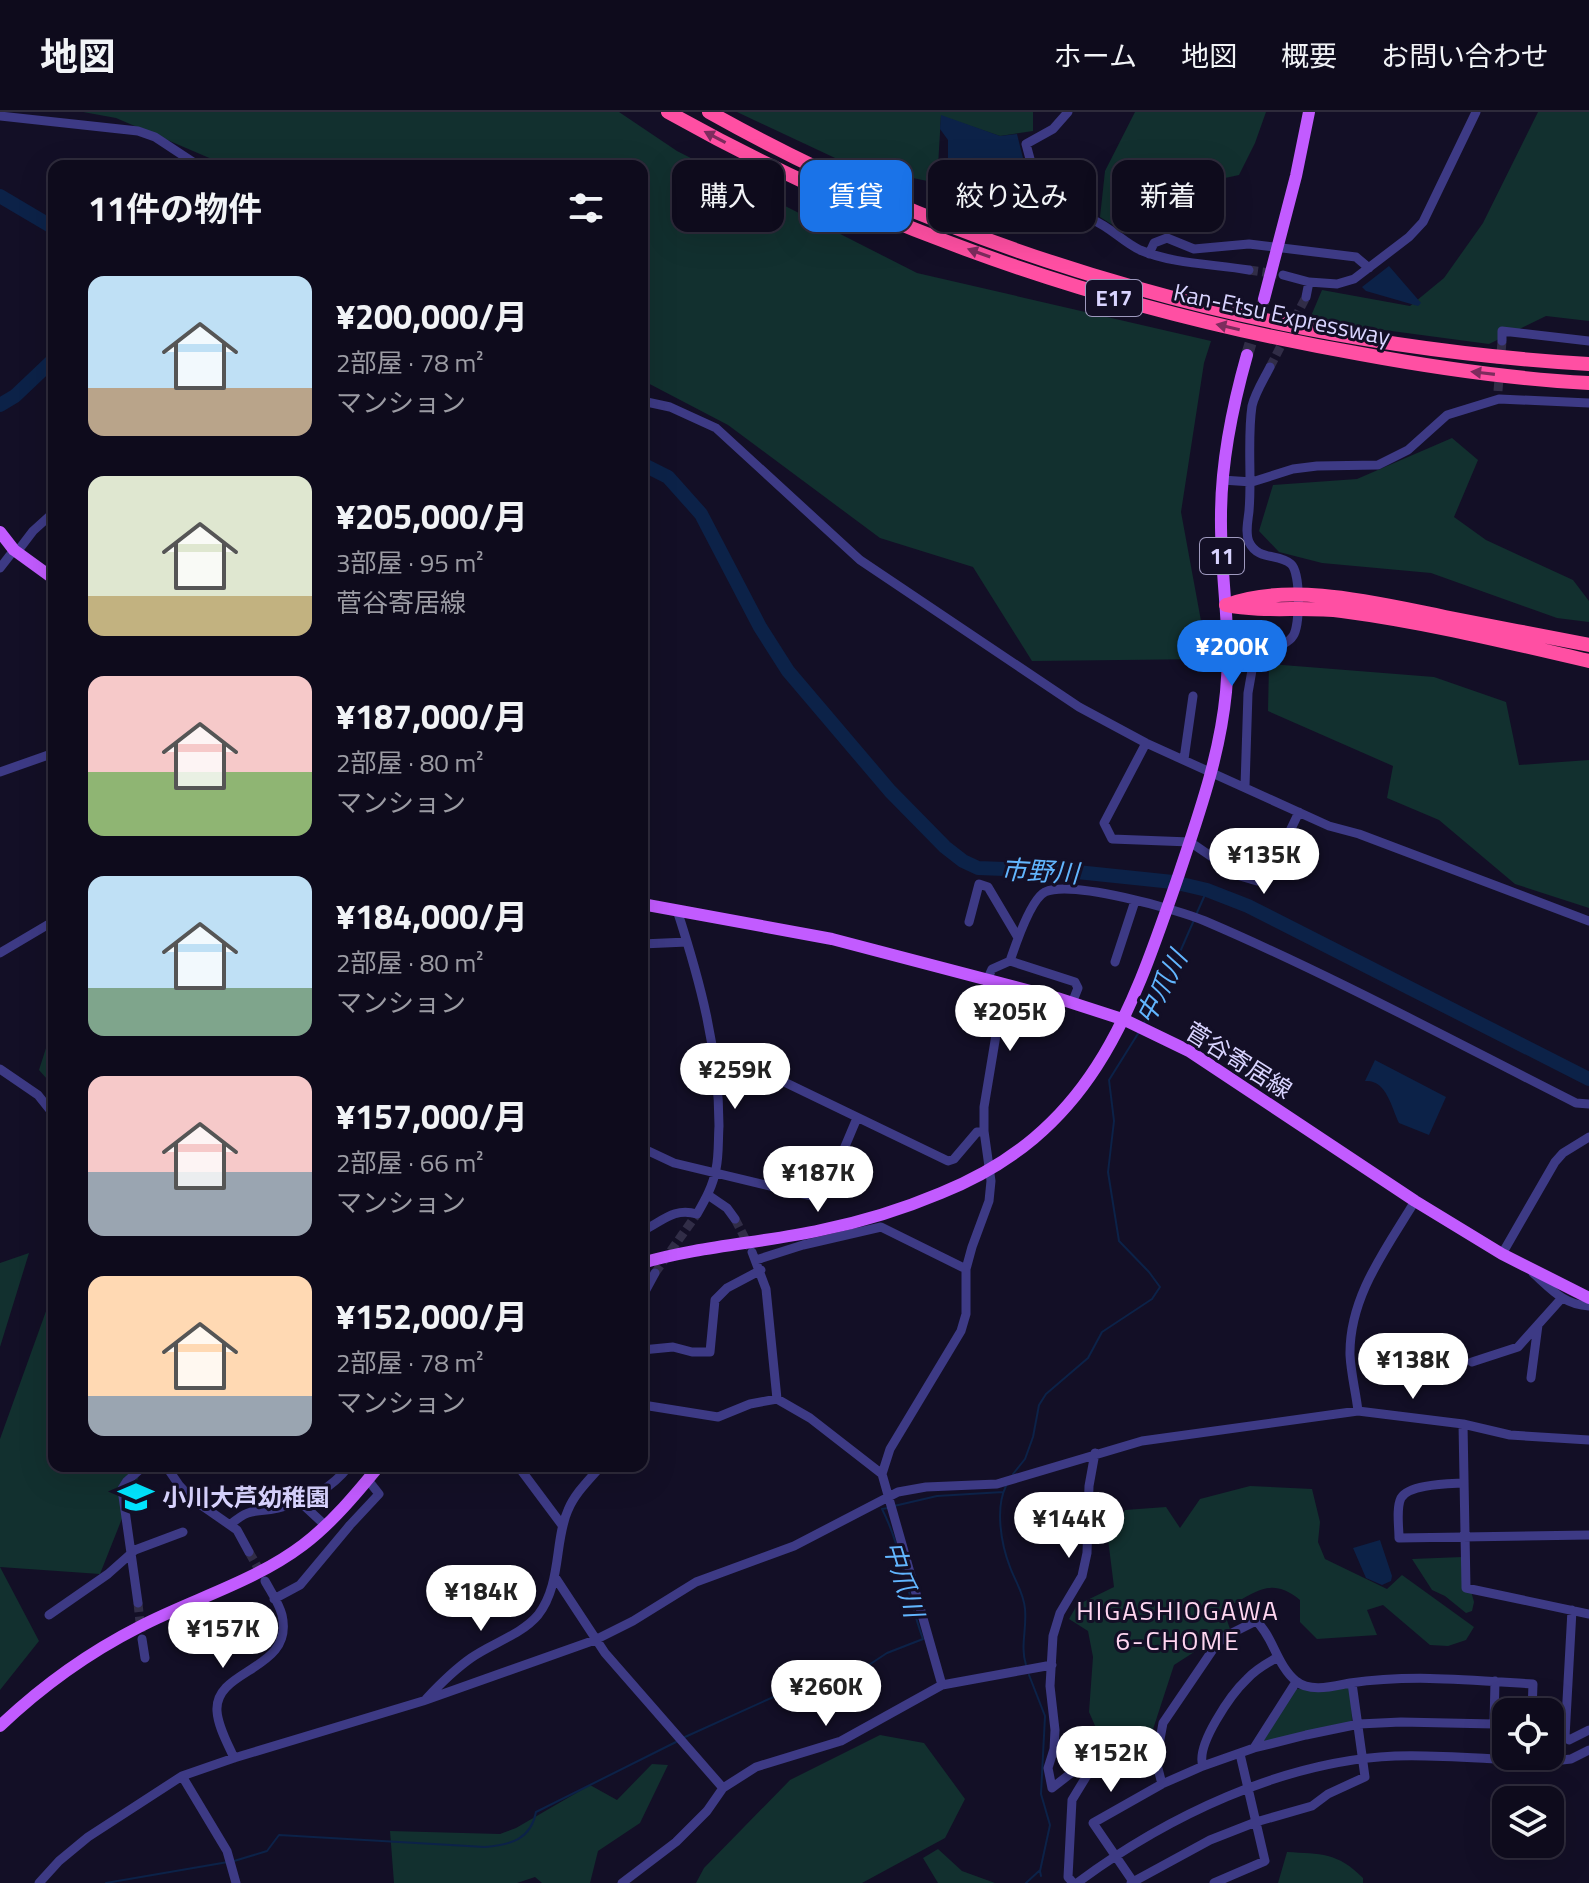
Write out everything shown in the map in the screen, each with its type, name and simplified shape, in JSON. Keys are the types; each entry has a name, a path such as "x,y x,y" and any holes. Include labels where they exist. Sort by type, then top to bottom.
{"highway":[{"name":"Kan-Etsu Expressway","path":"668,112 762,162 837,197 922,232 1102,295 1308,345 1435,367 1589,385"},
{"name":"Kan-Etsu Expressway","path":"709,112 842,181 977,235 1146,290 1250,316 1376,340 1589,364"},
{"path":"1439,349 1589,356"},
{"path":"1226,605 1244,599 1274,596 1330,597 1387,605 1589,645"},
{"path":"1226,605 1246,609 1307,607 1369,614 1531,646 1589,661"}],"main road":[{"path":"1264,299 1309,112"},
{"name":"11","path":"648,1261 671,1254 837,1226 941,1194 990,1171 1034,1140 1065,1110 1101,1060 1125,1020 1164,917 1216,758 1226,690 1222,480 1231,417 1247,355"},
{"path":"0,532 16,551 48,575"},
{"name":"菅谷寄居線","path":"648,905 832,939 1125,1020 1189,1051 1415,1201 1502,1254 1589,1298"},
{"path":"0,1726 83,1659 139,1627 278,1562 326,1526 374,1472"}],"street":[{"path":"1068,112 1053,129 1026,144 1041,200 1052,207 1096,221 1149,254 1249,270"},
{"path":"1283,275 1309,282 1337,284 1354,279 1402,244 1418,228 1476,112"},
{"path":"0,116 138,131 155,137 190,160"},
{"path":"1149,254 1154,243 1167,238 1194,249 1249,244 1356,257 1369,268"},
{"path":"1306,297 1309,282"},
{"path":"1502,341 1502,331 1589,341"},
{"path":"1245,786 1248,693 1255,653 1264,647 1291,640 1297,623 1297,580 1292,565 1263,555 1249,542 1247,532 1252,482 1253,402 1270,367"},
{"path":"1222,480 1252,482 1293,469 1378,465 1408,450 1447,415 1499,395 1589,403"},
{"path":"648,402 670,407 716,428 860,560 1079,707 1146,743 1329,826 1359,834 1589,921"},
{"path":"0,568 48,517"},
{"path":"1184,759 1193,696"},
{"path":"1146,743 1104,823 1112,839 1190,842 1240,876 1257,881 1270,873 1299,812"},
{"path":"0,772 48,758"},
{"path":"969,922 979,884 988,887 1017,936"},
{"path":"1010,961 1017,936 1025,926 1034,902 1046,892 1100,891 1202,920 1367,998 1576,1103 1589,1104"},
{"path":"1115,962 1135,901"},
{"path":"648,1227 673,1212 697,1214 716,1172 719,1110 714,1048 700,980 677,910"},
{"path":"0,953 48,925"},
{"path":"648,944 687,942"},
{"path":"942,1685 882,1474 890,1449 961,1331 966,1314 966,1269 989,1201 990,1171 984,1107 997,1029 987,980 992,969 1010,961 1075,982 1078,988 1072,1003"},
{"path":"714,1048 948,1161 954,1159 977,1132 984,1131"},
{"path":"0,1069 38,1095 48,1108"},
{"path":"648,1151 674,1163 815,1197 822,1196 857,1118"},
{"path":"1502,1254 1555,1162 1563,1153 1589,1137"},
{"path":"708,1195 727,1208 735,1219"},
{"path":"1358,1411 1350,1353 1353,1318 1373,1271 1415,1201"},
{"path":"777,1399 769,1310 761,1270 754,1256 881,1227 966,1269"},
{"path":"1527,1268 1561,1299 1574,1305 1589,1306"},
{"path":"648,1349 673,1347 692,1352 710,1352 715,1300 727,1288 761,1270"},
{"path":"648,1286 655,1273"},
{"path":"1472,1362 1518,1347 1561,1299"},
{"path":"1531,1378 1538,1325"},
{"path":"648,1408 718,1417 750,1404 777,1399 810,1418 882,1474"},
{"path":"39,1883 88,1837 182,1776 423,1701 595,1640 633,1621 696,1582 794,1546 888,1496 926,1487 997,1484 1142,1441 1358,1411 1463,1424 1510,1435 1589,1440"},
{"path":"1463,1424 1466,1588 1589,1614"},
{"path":"1095,1453 1089,1486 1087,1553 1082,1576 1060,1613 1053,1636 1050,1686 1055,1730 1054,1749 1048,1768 1052,1788 1084,1763 1089,1746 1096,1746 1100,1754 1072,1800 1068,1877 1075,1883 1151,1833 1248,1788 1363,1759 1396,1756 1492,1757"},
{"path":"137,1472 122,1489 138,1603"},
{"path":"170,1472 191,1498 231,1524 249,1552"},
{"path":"231,1524 245,1512 279,1508 299,1501 329,1487 343,1472"},
{"path":"522,1472 562,1525"},
{"path":"423,1701 450,1674 524,1628 539,1614 555,1577 562,1525 574,1497 596,1472"},
{"path":"274,1599 300,1585 350,1525 376,1500 378,1491 368,1480"},
{"path":"1464,1483 1431,1485 1403,1495 1399,1501 1399,1538 1589,1535"},
{"path":"299,1501 326,1526"},
{"path":"49,1615 108,1574 132,1553 183,1532"},
{"path":"555,1577 595,1640 723,1788"},
{"path":"234,1758 216,1709 218,1699 242,1674 258,1667 277,1647 283,1617 265,1581"},
{"path":"1572,1610 1565,1737 1569,1740 1576,1738 1589,1730"},
{"path":"1162,1784 1156,1761 1157,1741 1163,1723 1216,1645 1226,1636 1256,1621 1296,1682 1312,1687 1410,1677 1495,1681 1533,1684 1532,1698"},
{"path":"142,1639 145,1658"},
{"path":"1203,1766 1200,1761 1204,1742 1235,1693 1252,1674 1278,1657"},
{"path":"622,1883 676,1842 707,1811 723,1788 756,1767 841,1741 942,1685 1052,1665"},
{"path":"1352,1683 1359,1724 1365,1777 1328,1794 1312,1806 1256,1822 1210,1840 1133,1883 1093,1823 1162,1784 1254,1748 1359,1724 1494,1724 1495,1681"},
{"path":"1254,1748 1296,1682"},
{"path":"1564,1759 1571,1759 1589,1750"},
{"path":"1219,1882 1265,1861 1240,1754"},
{"path":"182,1776 227,1851 236,1883"}],"green space":[{"path":"83,112 619,112 695,160 672,160 672,232 784,232 784,205 800,214 800,232 836,232 917,273 1211,341 1204,363 1181,512 1208,659 1032,661 973,567 880,538 728,425 648,383 648,160 214,160 116,118"},
{"path":"737,112 1033,112 1033,131 1000,136 941,116 938,160 928,160 928,181 912,178 912,160 839,160"},
{"path":"1135,112 1266,112 1239,175 1224,178 1224,160 1112,160 1112,224 1100,217 1105,171"},
{"path":"1538,112 1589,112 1589,321 1546,316 1489,344 1339,324 1311,316 1322,290 1410,306 1444,278 1483,223"},
{"path":"1452,438 1478,460 1454,517 1486,540 1573,580 1589,601 1589,622 1557,618 1431,573 1322,563 1279,552 1259,531 1273,485 1357,479"},
{"path":"1269,664 1434,677 1506,702 1519,765 1589,760 1589,908 1515,884 1439,820 1387,798 1393,766 1268,711"},
{"path":"48,1042 48,1079 39,1070"},
{"path":"29,1253 0,1347 0,1263"},
{"path":"48,1306 48,1472 140,1472 100,1574 0,1567 0,1439"},
{"path":"1250,1486 1312,1489 1320,1522 1318,1542 1325,1559 1387,1589 1402,1575 1474,1627 1466,1640 1448,1646 1430,1645 1383,1605 1367,1610 1377,1635 1317,1639 1300,1622 1300,1600 1280,1589 1254,1593 1223,1609 1230,1629 1174,1665 1140,1769 1123,1766 1107,1753 1089,1712 1093,1657 1088,1631 1069,1619 1077,1605 1114,1587 1108,1539 1125,1510 1166,1507 1180,1528 1200,1499"},
{"path":"1462,1557 1474,1602 1472,1611 1466,1613 1432,1590 1412,1559"},
{"path":"0,1567 39,1641 0,1690"},
{"path":"1347,1686 1351,1690 1352,1722 1261,1741 1296,1689"},
{"path":"880,1735 924,1743 965,1799 945,1838 862,1883 696,1883 704,1868 790,1780"},
{"path":"652,1764 668,1765 640,1823 598,1851 590,1883 542,1883 535,1877 517,1883 394,1883 390,1831 500,1834 590,1785 617,1800"},
{"path":"938,1849 962,1871 995,1883 938,1883 923,1858"},
{"path":"1287,1852 1319,1854 1336,1859 1363,1878 1363,1883 1278,1883"}],"water":[{"path":"941,115 1000,136 1017,134 1024,160 948,160 948,140 940,129"},
{"path":"1389,266 1421,303 1418,306 1366,291 1362,287"},
{"path":"1375,1060 1446,1097 1429,1135 1399,1123 1383,1089 1378,1084 1365,1081"},
{"path":"1380,1540 1392,1576 1391,1581 1382,1585 1366,1578 1353,1548"}],"waterway":[{"name":"市野川","path":"0,196 48,224"},
{"path":"0,405 15,396 48,365"},
{"name":"市野川","path":"648,467 668,477 701,514 760,627 788,671 890,791 963,861 978,868 1077,872 1173,882 1207,890 1248,906 1589,1079"},
{"name":"中爪川","path":"1196,915 1207,890"},
{"name":"中爪川","path":"1144,1023 1169,977 1194,920"},
{"name":"中爪川","path":"1013,1474 1025,1459 1039,1405 1046,1394 1088,1358 1102,1332 1152,1299 1160,1287 1119,1241 1108,1172 1114,1121 1109,1080 1139,1032"},
{"path":"1006,1486 1000,1526 1007,1558 1024,1603 1026,1665"},
{"name":"中爪川","path":"894,1506 937,1496 1003,1492"},
{"name":"中爪川","path":"685,1737 811,1680 855,1674 887,1653 923,1639 895,1541 882,1509 888,1508"},
{"path":"1029,1675 1045,1716 1041,1794 1050,1825 1041,1876"},
{"name":"中爪川","path":"234,1861 267,1851 279,1835 485,1847 511,1842 530,1829 536,1812 676,1742"},
{"name":"中爪川","path":"106,1883 228,1862"},
{"path":"1026,1883 1039,1871"}],"tunnel":[{"path":"1249,270 1277,274"},
{"path":"1270,367 1306,297"},
{"path":"1247,355 1264,299"},
{"path":"1498,391 1502,341"},
{"path":"655,1273 697,1214"},
{"path":"735,1219 750,1248"},
{"path":"249,1552 262,1575"},
{"path":"138,1603 141,1632"}],"place":[{"name":"小川大芦幼稚園","path":"136,1497"}],"district":[{"name":"HIGASHIOGAWA 6-CHOME","path":"1178,1625"}]}
